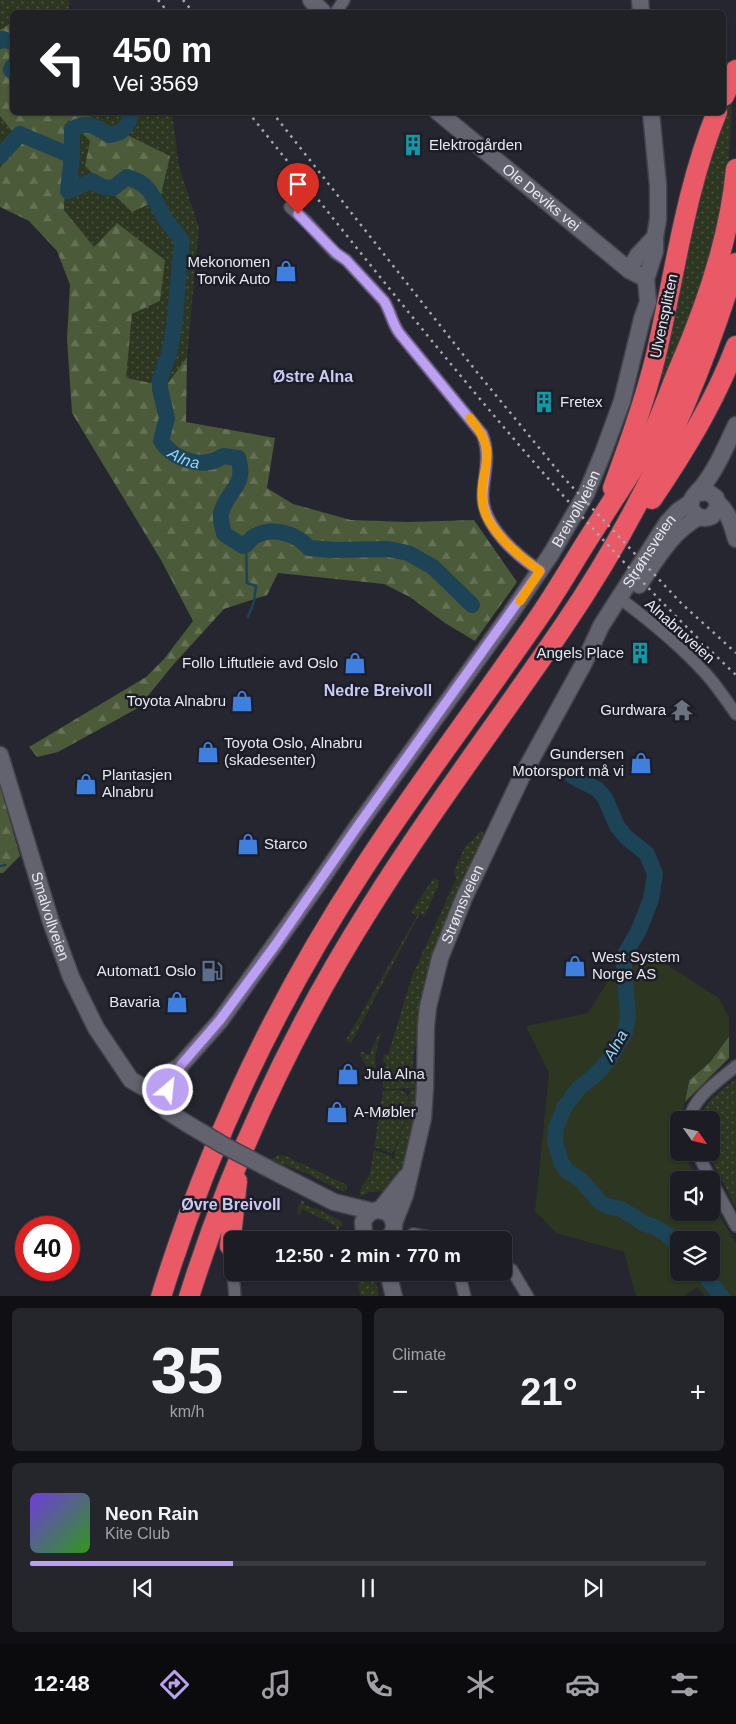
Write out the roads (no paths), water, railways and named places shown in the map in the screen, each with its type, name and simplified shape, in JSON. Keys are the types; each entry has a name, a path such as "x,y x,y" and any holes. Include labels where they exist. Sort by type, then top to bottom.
{"highway":[{"path":"726,92 736,70"},
{"name":"Ulvensplitten","path":"602,518 646,392 658,346 688,205 715,117"},
{"path":"161,1296 195,1197 225,1124 275,1018 311,952 377,848 542,611 630,477 649,441 693,335 722,246 730,212 736,169"},
{"path":"585,596 629,519 671,435 710,341 736,263"},
{"path":"189,1296 212,1227 240,1155 269,1090 308,1013 361,921 405,854 585,596 689,442 714,395 736,346"},
{"path":"232,1231 240,1155"}],"street":[{"path":"311,0 321,10"},
{"name":"Ole Deviks vei","path":"442,115 629,270 646,278"},
{"path":"646,278 655,251 659,201 651,115"},
{"path":"290,207 336,253 346,260 384,301 389,309 395,328 482,434 487,451 482,498 486,517 519,556 540,571"},
{"path":"629,270 638,255 655,237"},
{"name":"Breivollveien","path":"629,270 639,290 642,319"},
{"name":"Breivollveien","path":"160,1087 220,1020 276,944 540,571 586,494 622,401 648,302 649,292 646,278"},
{"name":"Strømsveien","path":"622,600 667,522 694,498 713,471 736,425"},
{"path":"704,518 717,511 716,500 719,482 736,447"},
{"path":"705,491 716,500 733,526 736,539 692,511 694,498 705,491"},
{"name":"Strømsveien","path":"392,1231 405,1195 418,1142 424,1104 428,1007 440,958 464,898 500,819 586,660 601,626 674,534 686,524 704,518"},
{"name":"Alnabruveien","path":"622,600 648,620 690,658 706,674 736,714"},
{"name":"Smalvollveien","path":"0,755 51,922 71,977 90,1018 123,1066 160,1087 167,1111 223,1145 334,1202 376,1211"},
{"path":"692,1111 701,1097 736,1066"},
{"name":"Strømsveien","path":"362,1225 364,1219 392,1198 410,1171"},
{"path":"720,1197 736,1226"},
{"name":"Smalvollveien","path":"334,1202 362,1225"},
{"path":"376,1211 388,1213 391,1231"},
{"path":"362,1225 363,1231"},
{"path":"512,1270 528,1296"},
{"path":"233,1281 235,1296"},
{"path":"461,1281 464,1296"}],"waterway":[{"name":"Alna","path":"0,41 3,39 10,41"},
{"name":"Alna","path":"72,156 72,129 87,125 109,135 114,134 122,131 127,126 130,115"},
{"name":"Alna","path":"0,156 20,134 72,156 68,191 92,181 103,187 113,188 127,177 135,180 150,191 165,218 182,241 174,327 169,354 160,379 160,389 167,418 161,441 173,453 190,461 207,462 223,456 238,458 240,468 238,482 223,506 221,514 224,534 243,546 252,538 262,533 277,532 291,535 309,548 334,550 388,549 408,553 433,567 472,605"},
{"path":"246,545 247,583 256,586 254,601 248,617"},
{"name":"Alna","path":"572,776 597,789 605,798 617,826 626,837 647,854 655,874 651,899 639,930 625,954 624,967 628,1016 625,1032 609,1060 578,1089 564,1108 556,1128 555,1141 561,1162 567,1171 581,1180 600,1202 607,1206 621,1209 670,1237"},
{"path":"0,866 5,865"},
{"name":"Alna","path":"709,1281 721,1296"}],"railway":[{"path":"158,0 166,10"},
{"path":"183,0 191,10"},
{"path":"250,115 423,330 543,473 669,610 736,675"},
{"path":"274,115 476,371 563,477 682,604 736,653"}],"place":[{"name":"Elektrogården","path":"413,145"},
{"name":"Mekonomen Torvik Auto","path":"286,271"},
{"name":"Fretex","path":"544,402"},
{"name":"Angels Place","path":"640,653"},
{"name":"Follo Liftutleie avd Oslo","path":"355,663"},
{"name":"Toyota Alnabru","path":"242,701"},
{"name":"Gurdwara","path":"682,710"},
{"name":"Toyota Oslo, Alnabru (skadesenter)","path":"208,752"},
{"name":"Gundersen Motorsport må vi","path":"641,763"},
{"name":"Plantasjen Alnabru","path":"86,784"},
{"name":"Starco","path":"248,844"},
{"name":"West System Norge AS","path":"575,966"},
{"name":"Automat1 Oslo","path":"212,971"},
{"name":"Bavaria","path":"177,1002"},
{"name":"Jula Alna","path":"348,1074"},
{"name":"A-Møbler","path":"337,1112"}],"district":[{"name":"Østre Alna","path":"313,376"},
{"name":"Nedre Breivoll","path":"378,690"},
{"name":"Øvre Breivoll","path":"231,1204"}]}
